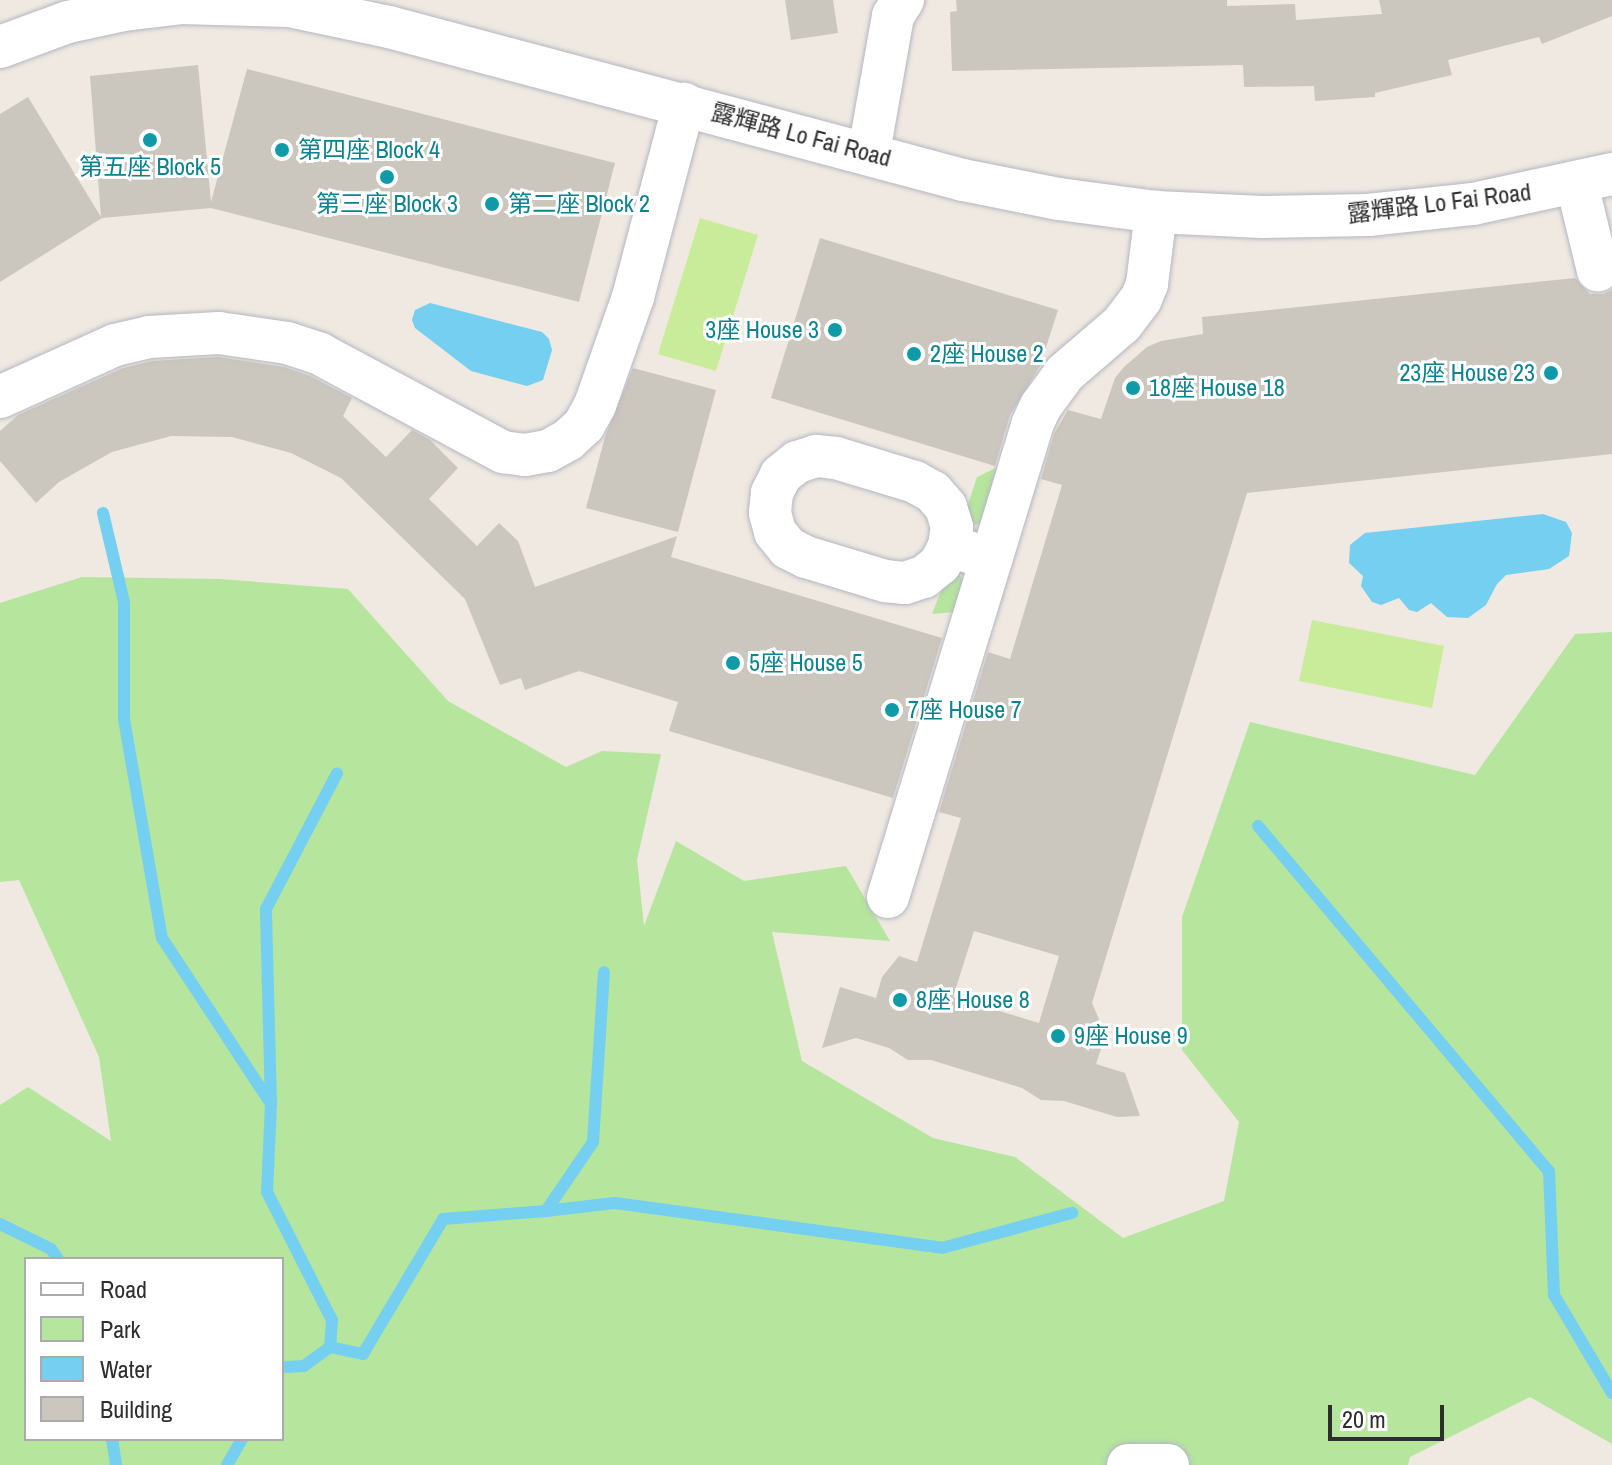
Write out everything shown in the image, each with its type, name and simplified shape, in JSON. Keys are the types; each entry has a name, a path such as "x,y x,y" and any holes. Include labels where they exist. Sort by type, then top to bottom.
{"street":[{"path":"869,152 893,16 903,0"},
{"name":"露輝路 Lo Fai Road","path":"0,47 68,22 124,10 238,1 340,14 869,152 963,180 1059,199 1156,212 1262,217 1368,215 1473,204 1595,179"},
{"path":"0,397 115,345 149,337 219,333 287,343 320,354 503,452 525,455 548,451 576,433 595,405 633,297 684,104"},
{"path":"1595,179 1598,271"},
{"path":"888,897 1041,406 1065,373 1122,324 1141,299 1147,284 1156,212"},
{"path":"949,546 991,559"},
{"path":"1128,1465 1168,1465"}],"green space":[{"path":"700,218 758,235 716,371 658,354"},
{"path":"1000,466 999,522 961,526 977,477"},
{"path":"952,562 973,598 968,611 932,614"},
{"path":"82,577 220,579 348,589 448,701 566,767 602,751 661,754 637,860 644,926 676,841 744,881 846,866 890,941 772,932 802,1061 933,1138 1015,1157 1123,1238 1224,1201 1239,1122 1182,1050 1182,917 1250,722 1475,775 1575,634 1612,632 1612,1444 1530,1397 1410,1457 1408,1465 0,1465 0,1105 28,1087 111,1141 99,1057 19,880 0,882 0,603"},
{"path":"1312,620 1444,646 1432,708 1299,681"}],"water":[{"path":"430,303 542,332 549,339 552,350 543,380 527,386 471,371 415,328 412,320 415,310"},
{"path":"1543,514 1566,522 1572,533 1569,556 1549,569 1506,575 1497,584 1486,605 1468,618 1447,617 1431,603 1417,612 1409,610 1399,598 1381,605 1372,602 1361,586 1363,576 1349,563 1350,545 1365,533"}],"building":[{"path":"785,0 833,0 838,33 791,40"},
{"path":"956,0 1227,0 1227,6 1295,4 1296,20 1382,14 1379,0 1612,0 1612,16 1542,44 1539,37 1448,60 1452,75 1375,93 1375,97 1315,101 1314,86 1244,87 1243,65 952,71 950,12 957,11"},
{"path":"198,65 211,202 247,69 615,163 579,302 211,208 102,218 0,282 0,114 28,97 101,217 90,76"},
{"path":"820,238 1058,310 1040,366 1010,415 995,466 771,398"},
{"path":"1575,278 1590,294 1612,290 1612,454 1247,493 1092,1003 1101,1024 1103,1043 1096,1064 1125,1073 1140,1116 1117,1117 1064,1101 1041,1100 1022,1088 931,1060 908,1060 889,1048 856,1038 822,1048 840,987 876,998 882,977 899,956 917,962 961,818 939,812 988,652 1010,659 1062,485 1041,479 1054,434 1068,410 1101,419 1115,378 1124,367 1147,347 1161,341 1203,334 1202,317","holes":["974,931 1059,956 1039,1023 953,997"]},
{"path":"218,357 284,367 310,376 352,398 343,416 386,457 412,430 429,439 458,468 429,499 477,546 499,523 518,541 535,587 677,536 671,557 942,638 893,798 669,731 678,702 579,671 525,690 521,678 500,685 465,599 341,478 291,453 232,437 171,436 112,452 59,482 36,503 0,461 0,431 18,415 123,368 152,361"},
{"path":"633,368 716,390 678,532 586,508 605,437"}],"waterway":[{"path":"103,513 124,602 124,719 162,938 271,1104 267,1192 332,1320 330,1347 304,1366 284,1367"},
{"path":"271,1104 266,909 337,773"},
{"path":"1258,826 1549,1171 1554,1295 1612,1393"},
{"path":"330,1347 363,1354 443,1219 546,1211 593,1142 604,972"},
{"path":"546,1211 615,1203 942,1248 1072,1213"},
{"path":"0,1224 51,1249 57,1257"},
{"path":"112,1441 116,1465"},
{"path":"227,1465 241,1441"}],"place":[{"name":"第五座 Block 5","path":"150,140"},
{"name":"第四座 Block 4","path":"282,150"},
{"name":"第三座 Block 3","path":"387,177"},
{"name":"第二座 Block 2","path":"492,204"},
{"name":"3座 House 3","path":"835,330"},
{"name":"2座 House 2","path":"914,354"},
{"name":"23座 House 23","path":"1551,373"},
{"name":"18座 House 18","path":"1133,388"},
{"name":"5座 House 5","path":"733,663"},
{"name":"7座 House 7","path":"892,710"},
{"name":"8座 House 8","path":"900,1000"},
{"name":"9座 House 9","path":"1058,1036"}]}
